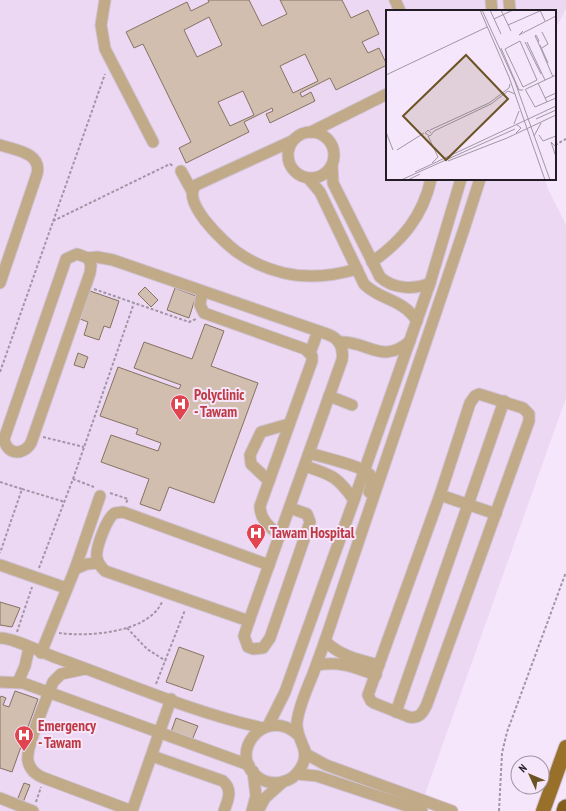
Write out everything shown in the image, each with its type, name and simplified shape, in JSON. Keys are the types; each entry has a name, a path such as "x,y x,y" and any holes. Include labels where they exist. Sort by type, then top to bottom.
{"main road":[{"path":"550,790 566,747"},
{"path":"543,811 548,795"}],"street":[{"path":"105,0 101,25 103,43 110,60 153,142"},
{"path":"395,0 400,10"},
{"path":"491,0 492,10"},
{"path":"509,0 510,10"},
{"path":"192,191 196,185 292,141 297,136 311,132 386,94"},
{"path":"311,132 325,137 330,143 334,158 332,165 333,183 380,276 389,283 408,288 430,283"},
{"path":"292,141 288,153 289,165 301,176 309,178 322,176 332,165"},
{"path":"0,145 28,155 37,161 39,165 0,283"},
{"path":"181,171 192,191 192,198 210,227 222,240 251,261 274,270 303,276 321,276 357,269"},
{"path":"309,178 320,192 364,284 370,289 401,304 417,320"},
{"path":"372,262 397,243 408,231 424,203 431,180"},
{"path":"252,811 256,796 251,768 247,757 249,744 253,736 266,727 285,692 430,283 461,180"},
{"path":"452,811 322,764 306,754 297,734 297,722 300,709 317,665 480,180"},
{"path":"88,258 91,265 90,273 33,435 27,448 21,452 14,452 3,444 66,259 77,254 88,258 97,257 113,260 202,292 332,335 339,342 343,350 342,360 244,636 248,647 259,650 263,648 270,638 310,522 307,514 290,508"},
{"path":"202,292 201,309 208,315 305,349 310,353"},
{"path":"280,536 264,520 260,511 269,481 312,361 310,353 318,331"},
{"path":"339,342 350,342 372,350 385,352 399,349 410,340"},
{"path":"479,394 504,402 523,408 530,418 427,704 420,716 414,718 374,703 369,698 369,692 440,495 472,399 479,394"},
{"path":"329,396 352,405"},
{"path":"396,712 504,402"},
{"path":"269,481 251,464 250,455 261,432 289,424"},
{"path":"309,453 364,471 370,475 372,480 365,511 366,518"},
{"path":"305,466 335,477 340,481 354,500"},
{"path":"41,652 103,492"},
{"path":"440,495 496,514"},
{"path":"249,620 110,573 101,568 98,563 97,555 102,536 112,515 123,512 269,565"},
{"path":"74,569 87,564 98,563"},
{"path":"0,565 66,588"},
{"path":"0,638 14,641 29,648 153,693 241,722 266,727 284,726 297,734"},
{"path":"325,641 332,648 345,656 377,670"},
{"path":"18,682 26,666 29,648"},
{"path":"317,665 330,663 343,664 377,670"},
{"path":"87,669 61,674 53,682 28,754 30,767 33,772 44,778 132,811 171,699"},
{"path":"0,682 18,682 49,692 251,768 266,781 283,782"},
{"path":"258,811 265,798 283,782 297,774 304,762 304,748"},
{"path":"152,756 222,781 226,784 229,794 224,811"},
{"path":"297,774 317,776 422,811"},
{"path":"536,811 547,795"},
{"path":"0,798 33,811"}],"path":[{"path":"0,372 110,60"},
{"path":"556,144 566,139"},
{"path":"53,222 170,164"},
{"path":"85,285 188,322 208,315"},
{"path":"14,641 36,577 65,502 134,303"},
{"path":"33,435 84,447"},
{"path":"73,479 103,492 128,499 123,512"},
{"path":"0,482 65,502"},
{"path":"0,553 22,489"},
{"path":"499,811 502,753 507,732 566,572"},
{"path":"48,632 71,635 127,628 155,614 166,592"},
{"path":"153,693 189,600"},
{"path":"127,628 147,649 166,661"},
{"path":"33,811 44,778"}],"shaded area":[{"name":"Tawam Hospital","path":"0,0 566,0 566,9 556,28 556,10 386,10 386,180 545,180 547,187 566,225 566,398 419,811 0,811"}],"building":[{"path":"208,0 249,0 262,26 287,14 280,0 342,0 351,18 368,10 379,34 362,42 368,53 379,48 386,65 336,90 330,78 300,93 302,97 311,92 315,101 270,123 266,114 273,111 272,108 244,122 249,132 186,163 179,148 191,142 143,44 134,48 126,32 187,2 191,11 209,2","holes":["209,17 222,45 197,57 184,30","305,54 318,81 293,93 280,66","243,91 254,115 230,126 218,102"]},
{"path":"145,287 158,300 151,307 138,294"},
{"path":"175,288 196,296 189,318 167,310"},
{"path":"90,291 119,301 110,328 104,326 99,340 84,335 88,322 80,319"},
{"path":"205,324 224,331 211,366 258,383 214,503 169,487 160,511 140,504 149,479 101,462 111,435 158,451 161,443 136,434 138,429 100,416 118,367 179,389 181,385 134,368 144,342 192,359"},
{"path":"78,353 88,357 84,368 74,365"},
{"path":"0,602 20,608 12,627 0,625"},
{"path":"179,647 204,656 192,691 166,682"},
{"path":"15,691 38,699 12,772 0,768 0,698 1,696 6,698 3,705 9,707"},
{"path":"176,718 198,726 192,740 171,732"},
{"path":"24,783 30,785 22,805 16,803"}],"place":[{"name":"Polyclinic - Tawam","path":"180,421"},
{"name":"Tawam Hospital","path":"256,550"},
{"name":"Emergency - Tawam","path":"24,752"}]}
